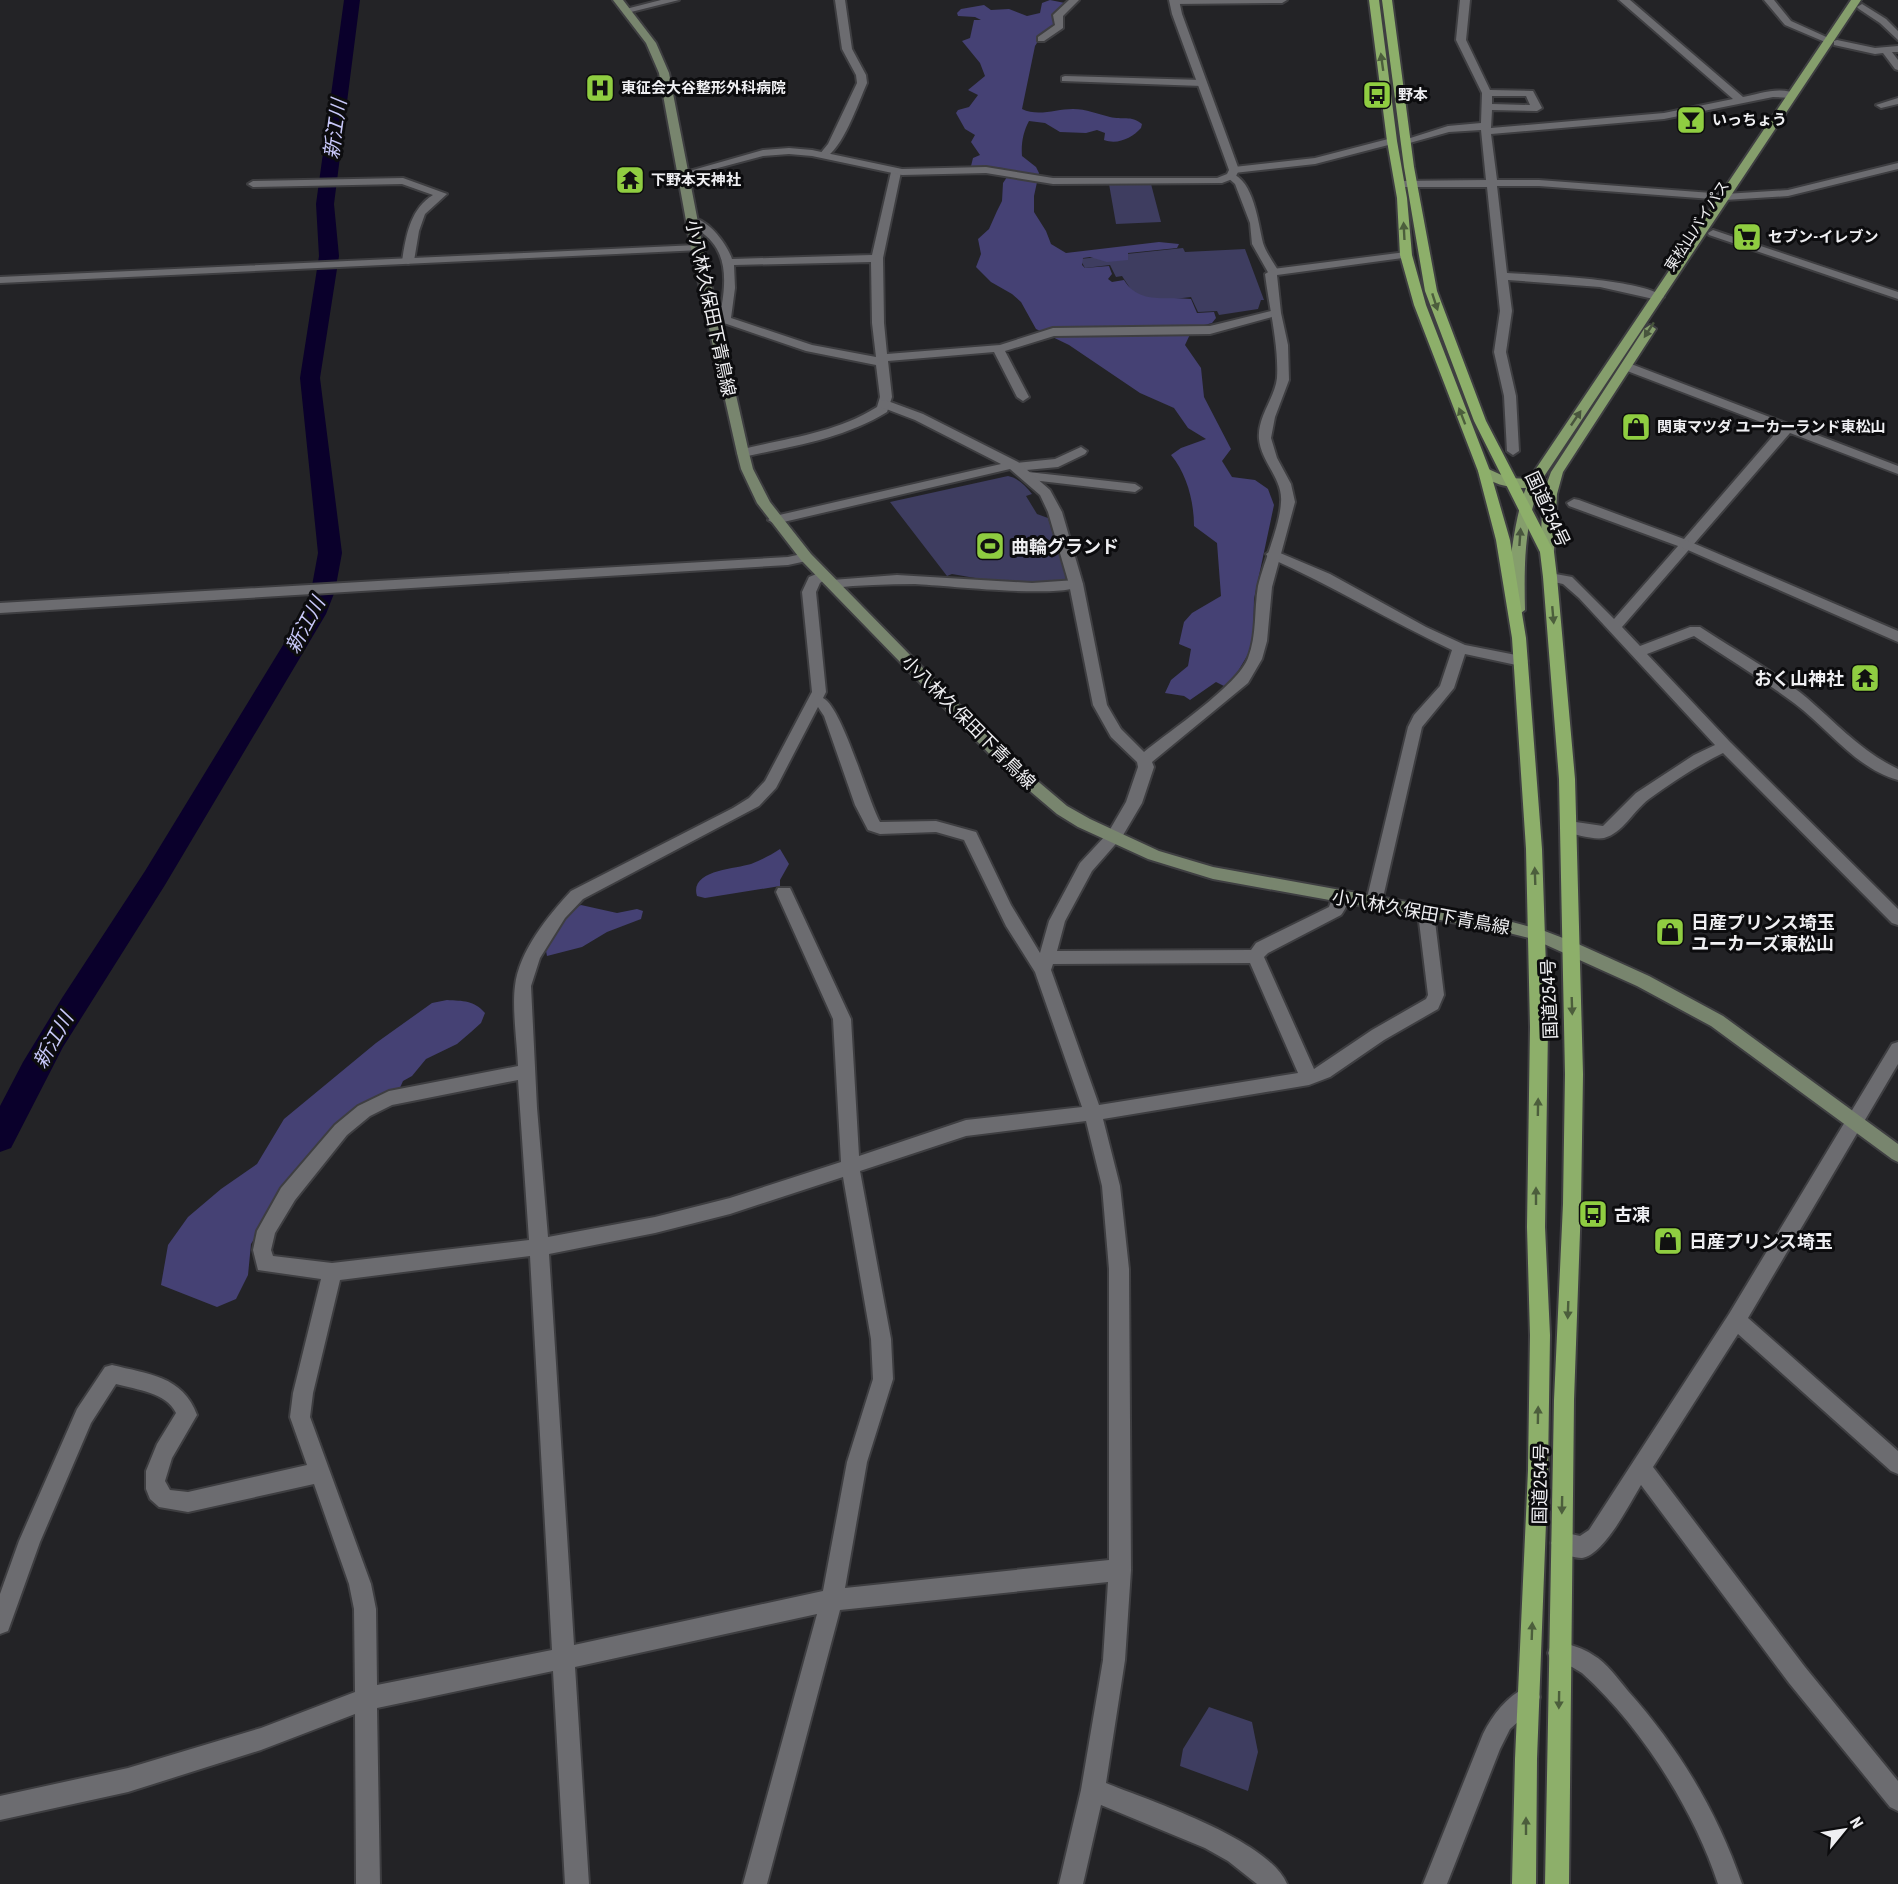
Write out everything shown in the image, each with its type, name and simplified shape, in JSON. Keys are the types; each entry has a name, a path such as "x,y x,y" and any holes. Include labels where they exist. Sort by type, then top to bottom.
{"highway":[{"path":"1374,0 1392,141"},
{"path":"1390,2 1406,141"},
{"name":"国道254号","path":"1392,141 1406,184 1431,291 1447,338 1480,421 1547,552 1550,577 1565,737 1574,1074 1559,1653 1557,1884"},
{"name":"国道254号","path":"1406,141 1406,255 1420,305 1484,471 1503,540 1519,638 1534,849 1539,1028 1536,1227 1540,1335 1524,1884"}],"main road":[{"name":"東松山バイパス","path":"1551,470 1626,366 1713,232 1731,196 1792,95 1861,2"},
{"name":"小八林久保田下青鳥線","path":"622,5 651,42 664,74 697,248 719,320 743,453 754,484 775,520 806,557 1017,773 1062,810 1113,838 1179,865 1340,897 1501,925 1536,934 1570,948 1643,981 1717,1021 1898,1154"},
{"name":"東松山バイパス","path":"1551,470 1658,297 1731,196 1833,41"},
{"path":"1502,463 1509,470 1518,473 1551,470"},
{"path":"1519,638 1517,567 1524,506 1534,483 1551,470"},
{"path":"1547,552 1551,470"},
{"path":"1484,471 1490,476 1511,482 1534,483"}],"street":[{"path":"622,5 674,0"},
{"path":"824,155 833,145 862,83 861,75 847,49 840,0"},
{"path":"1041,39 1060,26 1058,15 1074,0"},
{"path":"1144,760 1243,680 1255,659 1260,641 1265,587 1288,502 1285,484 1271,458 1265,438 1269,417 1283,380 1282,345 1271,282 1273,272 1258,244 1255,223 1240,183 1232,173 1174,1 1282,0"},
{"path":"1465,0 1461,40 1487,93 1487,128 1506,311 1500,352 1510,396 1513,451"},
{"path":"1624,0 1740,100"},
{"path":"1769,0 1788,23 1833,41 1865,49 1886,51 1898,49"},
{"path":"1861,2 1898,37"},
{"path":"1886,51 1898,67"},
{"path":"1065,79 1202,83"},
{"path":"1487,93 1529,93 1537,108 1488,107"},
{"path":"1406,141 1448,129 1578,125 1627,118 1664,116 1773,94 1792,95"},
{"path":"1881,105 1898,101"},
{"path":"684,174 763,153 789,151 824,155 896,172 986,170 1065,181 1218,181 1232,173 1315,161 1392,141"},
{"path":"1406,184 1539,183 1731,196 1788,193 1898,166"},
{"path":"743,453 849,427 874,416 885,404 877,258 896,172"},
{"path":"253,184 403,181 442,194 421,211 415,222 408,261"},
{"path":"692,220 715,238 727,262 730,294 719,320 810,348 882,360 998,348 1053,332 1210,330 1275,313"},
{"path":"1713,232 1898,296"},
{"path":"0,280 697,248"},
{"path":"1273,272 1406,255"},
{"path":"727,262 877,258"},
{"path":"1501,276 1567,280 1611,286 1658,297"},
{"path":"998,348 1023,397"},
{"path":"1626,366 1898,470"},
{"path":"885,404 919,417 1019,469 1045,493 1055,512 1076,584 1100,705 1123,742 1144,760 1146,767 1134,803 1113,838 1086,867 1057,921 1045,964"},
{"path":"1615,627 1788,427"},
{"path":"775,520 1019,469 1058,463 1082,451"},
{"path":"1019,469 1135,488"},
{"path":"1574,503 1686,544 1898,638"},
{"path":"1273,554 1325,577 1421,630 1460,648 1493,657 1521,661"},
{"path":"0,608 778,562 806,557"},
{"path":"1550,577 1567,580 1615,627 1725,746 1898,919"},
{"path":"577,1884 539,1247 526,1071 523,986 532,957 559,914 577,896 754,802 771,784 816,700 819,683 809,592 814,580 937,580 1028,589 1076,584"},
{"path":"1638,652 1695,630 1801,700 1841,739 1879,766 1898,775"},
{"path":"1374,902 1415,727 1419,719 1447,688 1460,648"},
{"path":"816,700 824,704 831,716 863,805 874,826 880,828 928,824 950,827 969,836 1005,912 1027,948 1045,964 1093,1113 1111,1186 1119,1269 1120,1570 1114,1660 1093,1790 1071,1884"},
{"path":"1569,827 1601,834 1609,830 1641,797 1699,759 1725,746"},
{"path":"755,1884 832,1600 857,1462 883,1379 881,1338 850,1166 842,1019 784,892"},
{"path":"1045,964 1255,956 1262,948 1335,911 1339,906 1340,897"},
{"path":"526,1071 389,1098 364,1111 340,1130 288,1194 266,1231 262,1250 265,1264 332,1272 539,1247 655,1225 730,1206 966,1128 1093,1113 1309,1078 1324,1072 1378,1035 1432,1004 1436,995 1426,913"},
{"path":"1255,956 1309,1078"},
{"path":"1562,1543 1582,1546 1596,1537 1736,1320 1898,1049"},
{"path":"332,1272 303,1392 300,1417 318,1473 360,1584 365,1609 368,1698 368,1884"},
{"path":"1736,1320 1898,1464"},
{"path":"0,1623 30,1541 84,1416 112,1374 168,1390 183,1401 186,1407 187,1415 159,1462 154,1478 156,1491 166,1500 188,1502 318,1473"},
{"path":"1641,1468 1797,1675 1898,1799"},
{"path":"0,1808 128,1780 261,1739 368,1698 832,1600 1120,1570"},
{"path":"1559,1653 1581,1659 1591,1666 1633,1713 1670,1761 1702,1816 1725,1866 1730,1884"},
{"path":"1435,1884 1491,1742 1502,1721 1529,1697"},
{"path":"1093,1790 1212,1839 1257,1866 1275,1884"}],"shaded area":[{"path":"1050,0 1065,3 1053,28 1035,46 1022,109 1041,113 1078,109 1114,118 1130,119 1142,124 1133,135 1114,142 1104,140 1105,133 1097,130 1086,133 1060,132 1045,123 1029,121 1023,138 1022,156 1036,167 1039,173 1034,196 1034,212 1051,244 1066,253 1159,242 1179,244 1177,248 1128,253 1128,260 1107,262 1090,257 1083,258 1082,265 1085,268 1109,266 1112,274 1108,279 1112,282 1124,280 1137,293 1154,298 1191,299 1197,313 1214,312 1216,318 1212,323 1193,328 1185,345 1201,368 1204,397 1231,449 1222,461 1232,477 1255,480 1268,489 1274,505 1254,599 1253,646 1231,683 1224,686 1216,682 1190,700 1184,696 1165,693 1171,680 1188,666 1191,649 1179,644 1184,622 1192,613 1221,596 1217,543 1194,526 1193,507 1188,489 1171,455 1181,448 1206,439 1188,428 1174,408 1140,393 1069,345 1036,329 1021,302 991,282 976,267 981,254 978,239 989,229 1002,201 1003,183 1011,171 1003,168 971,166 973,158 980,155 971,142 975,135 965,129 956,113 958,110 969,107 978,95 968,90 985,76 980,63 962,41 970,38 974,20 981,20 975,17 958,16 957,13 961,9 984,5 991,10 1009,9 1027,16 1040,13 1042,3"},
{"path":"1109,184 1151,184 1161,222 1116,224"},
{"path":"1183,248 1185,252 1245,249 1264,300 1261,300 1258,309 1219,315 1217,311 1198,312 1191,297 1140,303 1122,276 1116,277 1110,265 1085,268 1080,259"},
{"name":"曲輪グランド","path":"1008,476 1018,480 1027,488 1032,494 1026,496 1037,514 1048,518 1068,583 1004,583 952,574 947,576 890,502"},
{"path":"780,849 789,864 780,880 780,886 705,898 697,896 696,887 706,876 725,869 751,864"},
{"path":"581,905 617,913 637,909 643,911 641,919 607,932 582,947 547,956 546,951 552,939 572,912"},
{"path":"447,1000 468,1002 477,1006 485,1013 481,1023 457,1044 426,1059 412,1076 403,1081 399,1090 379,1098 279,1199 251,1244 248,1275 236,1299 217,1307 161,1285 168,1245 188,1217 221,1189 257,1164 284,1119 376,1043 432,1003"},
{"path":"1209,1707 1252,1722 1258,1752 1248,1791 1180,1766 1183,1749"}],"waterway":[{"name":"新江川","path":"0,1139 53,1038 175,845 314,614 323,591 330,553 310,378 329,256 325,204 352,0"}],"place":[{"name":"東征会大谷整形外科病院","path":"600,88"},
{"name":"野本","path":"1377,95"},
{"name":"いっちょう","path":"1691,120"},
{"name":"下野本天神社","path":"630,180"},
{"name":"セブン-イレブン","path":"1747,237"},
{"name":"関東マツダ ユーカーランド東松山","path":"1636,427"},
{"name":"曲輪グランド","path":"990,546"},
{"name":"おく山神社","path":"1865,678"},
{"name":"日産プリンス埼玉 ユーカーズ東松山","path":"1670,932"},
{"name":"古凍","path":"1593,1214"},
{"name":"日産プリンス埼玉","path":"1668,1241"}]}
